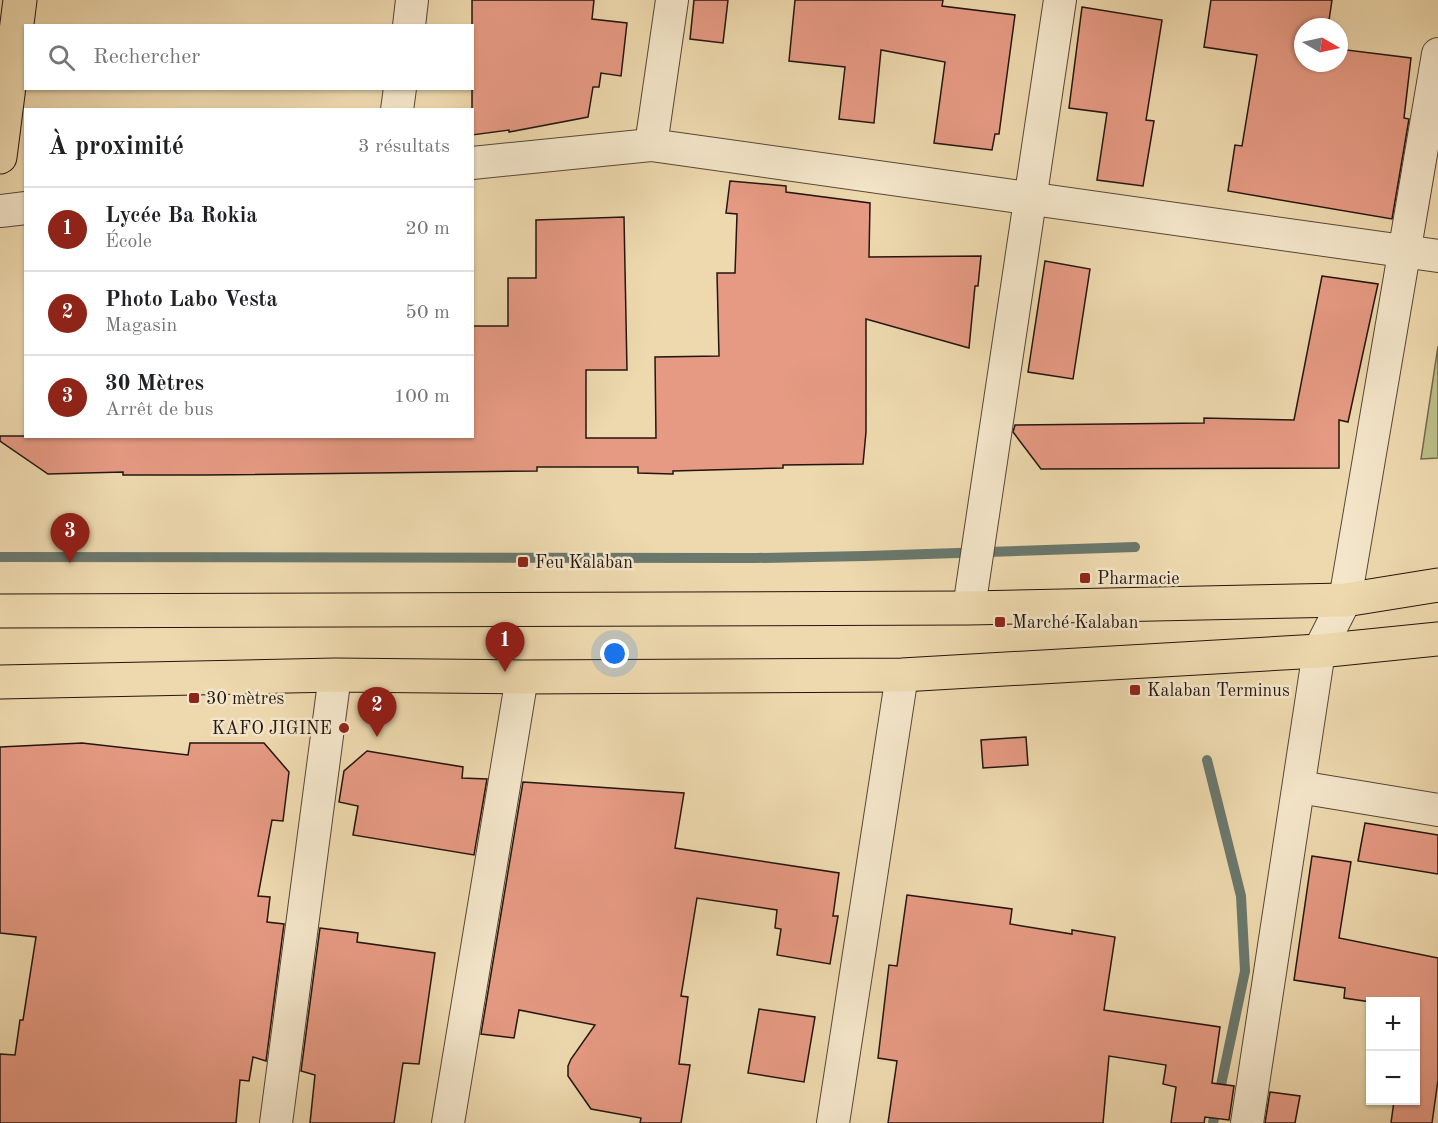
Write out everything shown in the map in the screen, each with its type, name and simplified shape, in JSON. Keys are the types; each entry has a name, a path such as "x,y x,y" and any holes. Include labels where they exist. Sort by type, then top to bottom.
{"main road":[{"path":"0,157 4,101 20,0"},
{"path":"0,611 969,609 1345,600 1438,585"},
{"path":"0,682 335,675 522,677 902,675 1319,651 1438,639"}],"street":[{"path":"409,24 412,0"},
{"path":"651,146 672,0"},
{"path":"969,609 1060,0"},
{"path":"1247,1123 1319,651 1345,600 1438,54"},
{"path":"397,108 400,90"},
{"path":"474,163 651,146 1438,256"},
{"path":"0,211 24,208"},
{"path":"276,1123 335,675"},
{"path":"833,1123 902,675"},
{"path":"448,1123 522,677"},
{"path":"1299,787 1438,810"}],"green space":[{"path":"1438,346 1438,458 1421,459"}],"building":[{"path":"472,0 594,0 592,19 627,23 621,76 601,73 599,87 593,87 588,117 509,132 509,130 474,135 472,90 474,90 474,24 472,24"},
{"path":"694,0 728,0 723,43 690,39"},
{"path":"795,0 943,0 942,6 1015,15 999,134 995,134 992,150 934,143 945,62 881,50 874,123 839,119 845,67 789,61"},
{"path":"1211,0 1332,0 1329,18 1294,18 1294,72 1348,72 1348,50 1411,58 1404,118 1409,119 1392,219 1228,191 1235,145 1242,146 1257,55 1204,47"},
{"path":"1082,7 1162,20 1146,120 1154,121 1143,186 1097,180 1107,113 1069,108"},
{"path":"730,181 786,186 786,192 870,203 869,257 981,256 978,286 975,286 969,348 866,319 866,432 863,464 783,465 783,468 673,471 673,474 638,473 638,467 537,467 537,471 206,475 123,475 123,472 48,474 0,441 0,436 24,436 24,438 474,438 474,326 508,326 508,278 536,278 536,220 624,217 627,370 586,370 586,438 656,438 655,357 719,356 717,273 735,273 737,214 726,213"},
{"path":"1045,261 1090,269 1073,379 1028,372"},
{"path":"1322,276 1378,284 1348,422 1339,420 1339,468 1041,469 1013,432 1015,425 1204,423 1204,418 1294,420"},
{"path":"1026,737 1028,765 983,768 981,740"},
{"path":"82,743 188,755 190,743 264,743 289,772 283,821 272,820 258,896 270,897 267,922 284,924 266,1061 253,1057 249,1081 240,1080 236,1123 0,1123 0,1054 15,1055 36,937 0,933 0,747"},
{"path":"367,751 463,767 462,778 487,779 474,855 353,835 358,806 339,802 344,771"},
{"path":"523,782 684,793 675,848 839,873 833,916 838,916 830,964 777,955 781,929 775,928 777,910 697,898 681,996 688,997 679,1064 690,1065 681,1123 640,1123 641,1118 591,1109 568,1076 568,1066 595,1025 519,1010 514,1038 481,1034"},
{"path":"1365,823 1438,835 1438,874 1358,861"},
{"path":"1312,856 1351,862 1339,938 1438,958 1438,1080 1432,1123 1391,1123 1393,1105 1420,1105 1420,997 1366,997 1366,1001 1344,998 1345,988 1294,980"},
{"path":"907,895 1012,909 1010,924 1072,934 1072,930 1115,937 1104,1010 1220,1027 1212,1083 1234,1086 1229,1120 1205,1117 1204,1123 1171,1123 1176,1087 1163,1084 1166,1065 1109,1056 1103,1123 888,1123 897,1061 878,1058 889,965 897,966"},
{"path":"320,928 358,933 357,942 435,953 419,1064 403,1063 394,1123 310,1123 315,1075 301,1071"},
{"path":"759,1009 815,1017 804,1082 748,1073"},
{"path":"1270,1092 1300,1096 1295,1123 1265,1123"}],"waterway":[{"path":"0,557 756,558 1135,547"},
{"path":"1207,760 1241,896 1245,971 1213,1123"}],"place":[{"name":"Feu Kalaban","path":"523,562"},
{"name":"30 Mètres","path":"70,563"},
{"name":"Pharmacie","path":"1085,578"},
{"name":"Marché Kalaban","path":"1000,622"},
{"name":"Lycée Ba Rokia","path":"505,672"},
{"name":"Kalaban Terminus","path":"1135,690"},
{"name":"30 mètres","path":"194,698"},
{"name":"KAFO JIGINE","path":"344,728"},
{"name":"Photo Labo Vesta","path":"377,737"}]}
